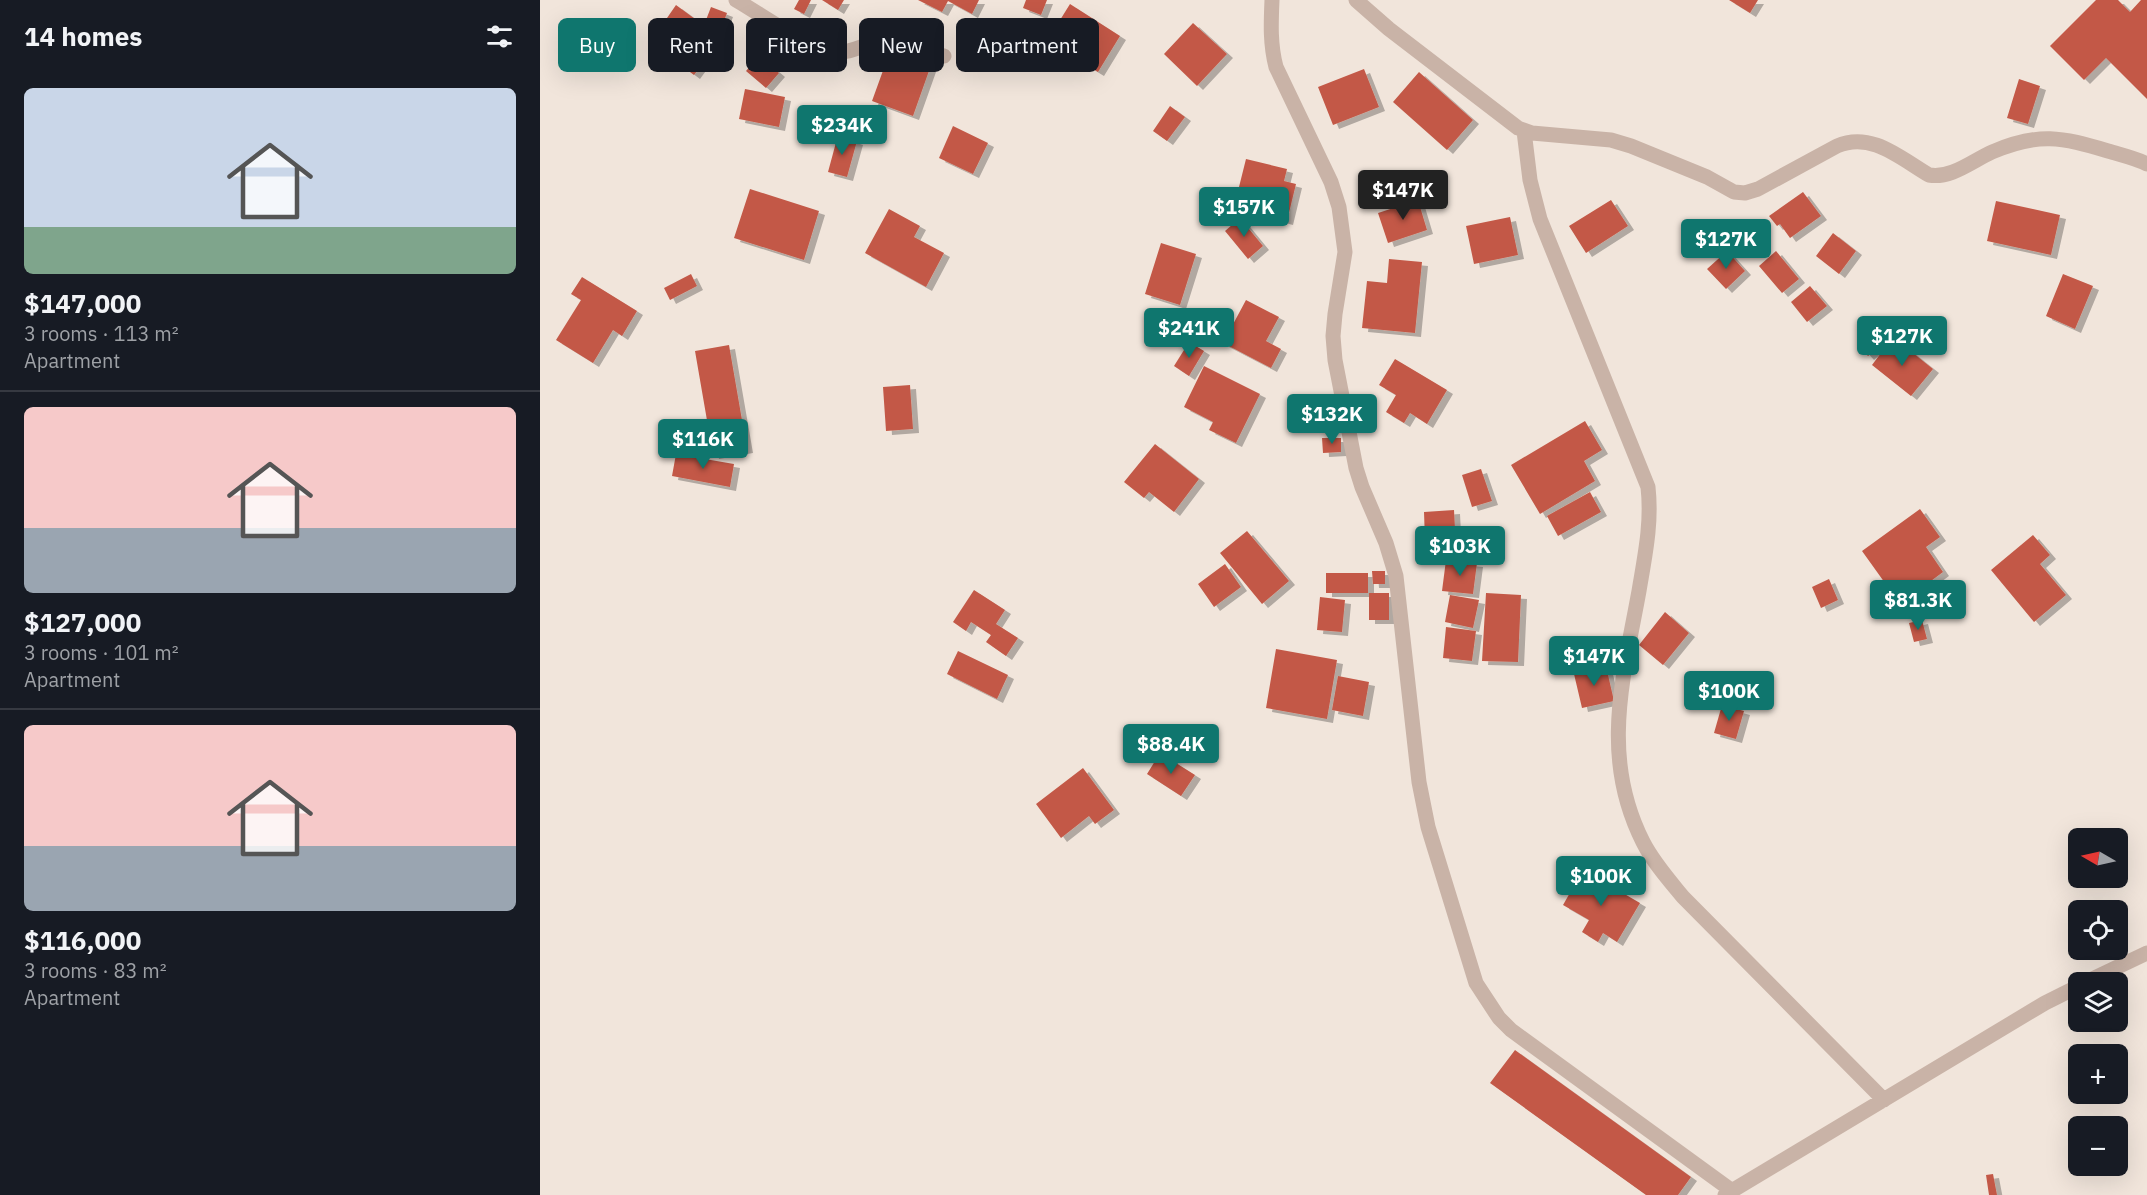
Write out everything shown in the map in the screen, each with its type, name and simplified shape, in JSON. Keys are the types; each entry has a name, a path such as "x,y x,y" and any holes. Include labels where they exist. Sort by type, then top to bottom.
{"street":[{"path":"736,0 797,36 833,51 848,52 859,47"},
{"path":"1272,0 1270,28 1276,67 1331,182 1339,207 1344,252 1333,336 1335,360 1356,468 1386,543 1396,576 1419,782 1428,827 1476,983 1493,1011 1511,1030 1728,1193 2045,1003 2068,992"},
{"path":"1356,0 1389,29 1524,130 1611,140 1707,177 1734,192 1745,193 1758,189 1837,146 1846,142 1859,141 1873,143 1929,176 1937,177 2018,142 2051,137 2072,140 2147,164"},
{"path":"1524,130 1530,180 1540,219 1648,486 1650,512 1648,541 1620,700 1617,730 1621,780 1633,820 1643,843 1683,897 1884,1100"},
{"path":"2107,972 2147,953"}],"building":[{"path":"799,0 811,0 804,14 794,9"},
{"path":"822,0 844,0 838,10"},
{"path":"918,0 979,0 972,14 948,1 942,12"},
{"path":"1026,0 1047,0 1041,15 1023,8"},
{"path":"1729,0 1758,0 1750,13"},
{"path":"2096,0 2118,0 2130,12 2141,0 2147,0 2147,99 2106,58 2084,80 2050,46"},
{"path":"1070,4 1092,18 1061,18"},
{"path":"676,5 694,18 667,18"},
{"path":"711,7 727,13 725,18 707,18"},
{"path":"1099,23 1120,36 1099,70"},
{"path":"1193,23 1227,54 1197,86 1164,54"},
{"path":"1364,69 1379,107 1333,125 1318,87"},
{"path":"747,72 779,73 766,88"},
{"path":"882,72 929,72 913,116 872,101"},
{"path":"1419,72 1473,120 1447,150 1393,102"},
{"path":"2019,79 2040,86 2028,124 2007,118"},
{"path":"745,89 785,97 779,127 739,119"},
{"path":"1170,106 1185,117 1167,141 1153,131"},
{"path":"953,126 988,143 973,174 939,158"},
{"path":"838,135 857,141 847,177 828,172"},
{"path":"1246,159 1287,169 1284,181 1296,184 1287,221 1234,207"},
{"path":"750,189 819,211 804,260 734,238"},
{"path":"1803,192 1821,216 1790,238 1780,224 1777,226 1769,216"},
{"path":"1418,200 1427,230 1388,243 1378,213"},
{"path":"1611,200 1628,226 1586,253 1569,226"},
{"path":"1996,201 2060,215 2051,255 1987,241"},
{"path":"889,209 920,226 914,237 944,253 926,287 865,253"},
{"path":"1510,217 1518,255 1474,264 1466,226"},
{"path":"1240,218 1263,246 1248,259 1225,231"},
{"path":"1833,233 1856,251 1839,274 1816,256"},
{"path":"1161,243 1196,254 1180,305 1145,294"},
{"path":"1727,251 1745,271 1726,289 1707,269"},
{"path":"1776,251 1799,279 1782,293 1759,266"},
{"path":"1389,259 1422,262 1415,333 1362,328 1367,281 1387,283"},
{"path":"691,274 697,286 670,300 664,288"},
{"path":"2063,274 2093,286 2075,329 2046,316"},
{"path":"582,277 637,311 622,336 613,330 593,363 556,340 581,300 571,294"},
{"path":"1810,286 1827,306 1807,322 1791,302"},
{"path":"1246,300 1279,317 1266,341 1281,349 1271,368 1223,343"},
{"path":"1875,333 1883,343 1868,356 1860,347"},
{"path":"1893,337 1933,369 1911,396 1872,365"},
{"path":"1189,342 1204,351 1189,376 1174,366"},
{"path":"729,345 747,449 713,455 695,351"},
{"path":"1395,359 1447,390 1427,424 1410,413 1404,423 1386,412 1396,395 1379,385"},
{"path":"1204,366 1260,394 1236,443 1209,430 1213,422 1184,407"},
{"path":"910,385 913,429 886,431 883,387"},
{"path":"1585,421 1602,450 1584,461 1595,481 1540,514 1511,465"},
{"path":"1322,438 1341,438 1341,452 1323,453"},
{"path":"1155,444 1199,479 1174,512 1149,492 1144,498 1124,482"},
{"path":"676,454 734,464 730,487 672,476"},
{"path":"1481,469 1492,501 1472,507 1462,475"},
{"path":"1590,492 1601,512 1558,536 1547,516"},
{"path":"1920,509 1940,537 1926,547 1943,572 1900,604 1862,551"},
{"path":"1454,510 1455,529 1469,528 1470,538 1425,541 1424,512"},
{"path":"1247,531 1289,581 1262,604 1220,553"},
{"path":"2033,535 2050,555 2040,564 2066,595 2034,622 1991,570"},
{"path":"1446,560 1477,563 1473,594 1442,591"},
{"path":"1225,564 1241,587 1214,607 1198,584"},
{"path":"1372,571 1385,571 1385,584 1373,584"},
{"path":"1326,573 1368,573 1368,593 1326,593"},
{"path":"1829,579 1838,600 1821,608 1812,587"},
{"path":"974,590 1005,610 996,624 1018,638 1006,656 986,642 991,635 971,622 966,631 953,622"},
{"path":"1369,593 1389,593 1389,620 1369,620"},
{"path":"1486,593 1521,595 1518,662 1482,661"},
{"path":"1450,595 1479,600 1473,628 1445,622"},
{"path":"1320,597 1345,600 1342,632 1317,630"},
{"path":"1665,612 1689,633 1663,665 1639,645"},
{"path":"1922,620 1927,639 1914,642 1909,623"},
{"path":"1446,627 1476,631 1472,661 1443,658"},
{"path":"1276,649 1337,660 1327,719 1266,708"},
{"path":"958,651 1008,675 997,699 947,674"},
{"path":"1606,666 1614,701 1582,708 1574,674"},
{"path":"1338,676 1369,682 1363,716 1332,710"},
{"path":"1722,705 1744,711 1736,739 1714,733"},
{"path":"1160,753 1195,775 1181,796 1147,774"},
{"path":"1083,768 1114,810 1095,824 1089,816 1061,838 1036,804"},
{"path":"1583,870 1640,903 1617,942 1603,933 1598,942 1582,932 1589,920 1563,905"},
{"path":"1515,1050 1691,1177 1678,1195 1646,1195 1490,1083"},
{"path":"1993,1174 1997,1195 1989,1195 1986,1175"}]}
